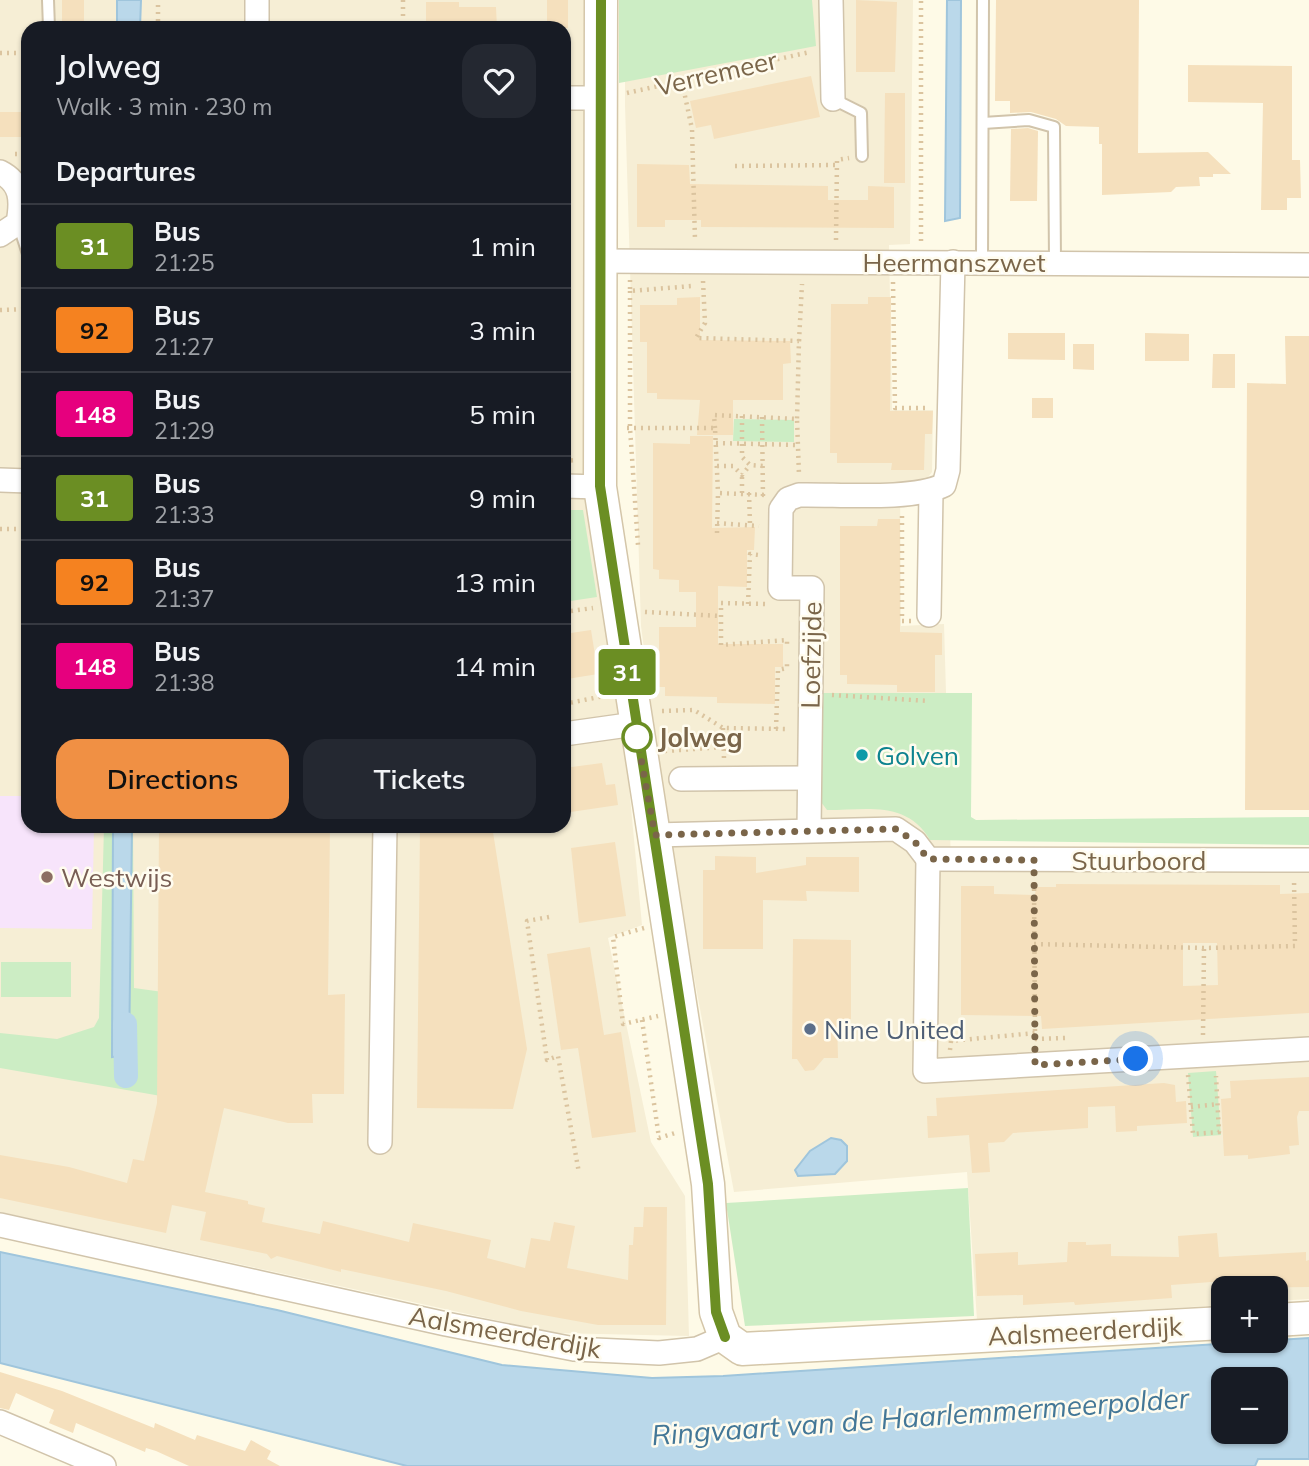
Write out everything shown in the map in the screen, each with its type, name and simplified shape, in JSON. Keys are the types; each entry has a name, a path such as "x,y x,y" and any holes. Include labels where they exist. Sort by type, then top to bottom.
{"street":[{"path":"257,0 257,21"},
{"path":"601,0 599,98 615,261 615,428 600,486 708,1184 716,1312 725,1337"},
{"path":"831,0 833,100"},
{"path":"571,98 599,98"},
{"path":"0,172 17,184 21,198"},
{"path":"9,229 21,204"},
{"name":"Heermanszwet","path":"615,261 1309,265"},
{"path":"793,497 931,492 944,485 948,470 953,262"},
{"path":"0,480 21,481"},
{"path":"571,486 600,486"},
{"path":"929,614 931,492"},
{"name":"Loefzijde","path":"793,497 782,509 780,588 812,588 809,830"},
{"path":"571,732 634,719"},
{"path":"681,779 809,778"},
{"path":"655,835 896,829 915,842 928,859 925,1071 1309,1049"},
{"path":"380,1142 385,833"},
{"name":"Stuurboord","path":"928,859 1301,860"},
{"name":"Aalsmeerderdijk","path":"0,1225 574,1349 659,1353 696,1349 725,1337 742,1349 1211,1324"},
{"path":"1288,1319 1309,1318"},
{"path":"0,1422 104,1466"}],"lane":[{"path":"48,0 49,21"},
{"path":"982,262 983,0"},
{"path":"833,100 861,113 862,156"},
{"path":"983,123 1029,120 1054,127 1055,262"},
{"path":"9,229 21,245"}],"path":[{"path":"158,0 158,21"},
{"path":"403,0 403,21"},
{"path":"921,0 921,261"},
{"name":"Verremeer","path":"599,98 682,82 832,47"},
{"path":"0,53 21,53"},
{"path":"682,82 692,129 699,262 703,285 705,323 696,338 799,341"},
{"path":"836,262 837,160 862,156"},
{"path":"735,166 837,165"},
{"path":"615,261 630,291 615,428 639,549"},
{"path":"718,493 793,497 798,445 803,262"},
{"path":"892,262 895,408 949,408"},
{"path":"630,291 703,285"},
{"path":"0,310 21,309"},
{"path":"717,533 714,415 797,419"},
{"path":"717,466 733,466 742,457 742,416"},
{"path":"762,417 763,505"},
{"path":"615,428 715,428"},
{"path":"716,443 798,445"},
{"path":"742,457 751,465 763,466"},
{"path":"742,493 742,475 751,465"},
{"path":"733,466 742,475"},
{"path":"749,493 750,525"},
{"path":"717,523 761,526 763,516"},
{"path":"0,529 21,529"},
{"path":"776,729 778,670 787,668 788,640 721,645 721,603 766,604 780,588"},
{"path":"645,601 648,613"},
{"path":"810,693 929,701"},
{"path":"571,706 634,719 723,747"},
{"path":"634,719 694,710 723,728 809,729"},
{"path":"723,728 724,778"},
{"path":"1034,860 1035,1065"},
{"path":"1034,944 1204,948 1295,946 1301,860"},
{"path":"549,918 527,921 547,1060 558,1056 579,1173"},
{"path":"668,922 613,937 624,1024 682,1011"},
{"path":"1202,1055 1218,1104 1219,1132 1193,1135 1191,1107 1202,1055 1204,948"},
{"path":"642,1020 659,1138 699,1127"},
{"path":"949,1069 951,1041 1035,1033"},
{"path":"1191,1107 1218,1104"}],"shaded area":[{"path":"0,0 585,0 584,305 642,925 608,938 651,1142 685,1196 689,1336 555,1333 0,1212"},
{"path":"625,0 913,0 910,244 889,245 892,410 933,410 932,472 925,481 900,482 901,626 944,624 951,865 1309,870 1309,1299 1288,1300 1288,1276 1211,1276 1211,1306 977,1320 967,1172 734,1192 670,847 641,626 625,105"},
{"name":"Westwijs","path":"0,796 21,796 21,833 94,833 92,929 0,928"}],"green space":[{"path":"619,0 812,0 816,46 619,83"},
{"path":"734,419 794,420 794,442 733,441"},
{"path":"571,510 583,510 597,597 571,601"},
{"path":"822,693 972,693 971,817 976,820 1309,817 1309,845 930,840 921,827 898,813 871,809 827,810 821,802"},
{"path":"104,833 133,833 134,988 163,992 161,1096 0,1068 0,1033 57,1039 94,1027 99,1018"},
{"path":"1,962 71,962 71,997 1,997"},
{"path":"1216,1071 1221,1135 1193,1137 1188,1073"},
{"path":"968,1188 974,1316 745,1326 726,1203"}],"water":[{"path":"117,0 141,0 140,21 117,21"},
{"path":"947,0 961,0 960,218 945,221"},
{"path":"113,833 132,833 129,1055 112,1057"},
{"path":"831,1138 841,1140 847,1146 847,1161 835,1174 798,1176 795,1170 810,1151"},
{"name":"Ringvaart van de Haarlemmermeerpolder","path":"0,1252 277,1310 502,1365 652,1378 723,1376 1211,1344 1211,1353 1288,1353 1288,1339 1309,1338 1309,1459 1258,1459 1255,1466 407,1466 0,1363"}],"building":[{"path":"62,0 84,0 84,21 62,21"},
{"path":"547,0 568,0 568,21 547,21"},
{"path":"856,0 897,2 895,72 856,72"},
{"path":"996,0 1139,0 1138,153 1208,152 1231,174 1199,177 1200,186 1176,187 1171,192 1102,195 1102,144 1099,144 1099,127 1066,126 1056,119 1031,112 1010,113 1010,101 995,101"},
{"path":"426,2 459,2 459,7 496,7 497,21 426,21"},
{"path":"1188,65 1292,66 1292,160 1300,160 1301,198 1287,198 1287,210 1261,210 1263,103 1188,102"},
{"path":"811,76 820,117 714,139 711,125 696,128 690,101"},
{"path":"885,93 905,93 905,183 884,183"},
{"path":"0,112 21,112 21,137 0,137"},
{"path":"1028,128 1038,131 1037,201 1010,201 1011,129"},
{"path":"637,164 689,165 690,184 828,186 828,200 868,200 868,186 894,187 894,228 701,227 701,220 665,220 665,227 637,227"},
{"path":"700,297 700,340 790,341 791,363 783,364 783,400 733,400 733,435 697,435 700,400 657,399 657,393 647,393 647,342 640,342 640,305 677,305 677,298"},
{"path":"868,297 891,297 890,411 933,411 932,434 925,434 924,470 891,470 892,463 837,463 837,453 830,453 831,304 868,304"},
{"path":"1008,333 1065,333 1065,360 1008,359"},
{"path":"1145,333 1189,334 1189,361 1145,361"},
{"path":"1285,336 1309,336 1309,810 1245,810 1247,383 1286,384"},
{"path":"1073,344 1094,344 1094,370 1073,369"},
{"path":"1213,354 1235,354 1235,388 1212,388"},
{"path":"1032,398 1053,398 1053,418 1032,418"},
{"path":"690,436 713,436 712,528 755,527 754,550 747,550 747,587 718,586 718,644 783,644 783,667 775,667 775,704 717,703 717,697 665,696 665,687 659,687 659,627 696,627 696,592 679,592 679,580 659,579 659,570 653,569 653,443 690,444"},
{"path":"878,519 900,519 900,632 942,633 942,655 935,655 935,692 897,692 897,685 847,684 847,675 840,675 840,526 877,526"},
{"path":"591,630 598,674 571,678 571,633"},
{"path":"602,763 606,785 615,784 618,805 571,812 571,767"},
{"path":"159,833 330,833 328,995 345,994 344,1094 312,1094 313,1123 288,1123 224,1108 205,1192 248,1201 248,1204 265,1208 262,1222 320,1234 323,1221 409,1242 413,1223 491,1240 487,1258 525,1268 531,1238 550,1241 554,1222 575,1226 567,1268 628,1280 629,1245 633,1245 634,1227 643,1227 644,1207 667,1207 666,1325 598,1325 521,1311 446,1291 341,1269 341,1272 277,1256 271,1259 267,1254 200,1240 206,1212 172,1205 166,1233 0,1198 0,1155 69,1167 127,1183 133,1159 144,1161 157,1103"},
{"path":"420,833 493,833 527,1049 513,1109 417,1108"},
{"path":"615,842 626,916 579,923 571,848"},
{"path":"715,856 756,857 756,873 806,865 806,857 859,857 859,892 806,891 807,901 763,900 763,949 703,949 703,870 715,870"},
{"path":"1056,884 1280,885 1280,894 1309,893 1309,1013 1042,1029 1041,1016 961,1015 961,886 994,886 994,894 1035,895 1036,887 1056,887","holes":["1183,943 1217,943 1218,985 1183,986"]},
{"path":"793,939 851,940 851,1019 837,1019 838,1058 824,1058 814,1070 805,1071 797,1059 792,1059"},
{"path":"590,947 604,1035 621,1032 636,1132 592,1138 578,1048 561,1050 547,954"},
{"path":"1309,1077 1309,1111 1299,1111 1299,1145 1289,1146 1290,1154 1248,1159 1248,1155 1224,1156 1221,1099 1231,1098 1230,1081"},
{"path":"1164,1083 1175,1085 1176,1102 1186,1101 1187,1123 1137,1126 1137,1131 1116,1132 1115,1106 1088,1107 1088,1128 1013,1133 1004,1142 988,1143 990,1172 972,1173 969,1135 928,1138 927,1116 937,1116 936,1098"},
{"path":"1217,1233 1219,1257 1306,1252 1306,1261 1309,1260 1309,1287 1288,1287 1288,1276 1211,1276 1211,1282 1171,1285 1172,1298 1075,1305 1074,1302 1023,1305 1023,1295 977,1296 975,1254 1018,1252 1018,1265 1067,1262 1068,1242 1086,1242 1086,1245 1111,1244 1111,1256 1179,1257 1178,1236"},
{"path":"0,1372 62,1391 154,1428 155,1423 195,1440 197,1435 245,1451 251,1440 271,1451 267,1459 280,1466 189,1466 156,1451 146,1448 145,1452 76,1423 73,1433 49,1423 54,1410 16,1393 9,1410 0,1408"}],"waterway":[{"path":"125,1024 126,1076"}],"bus line":[{"name":"31","path":"601,0 600,486 708,1184 716,1312 725,1337"}],"place":[{"name":"Jolweg","path":"637,737"},
{"name":"Golven","path":"862,755"},
{"name":"Westwijs","path":"47,877"},
{"name":"Nine United","path":"810,1029"}],"route":[{"path":"637,737 655,835 896,829 915,842 928,859 1034,860 1035,1065 1136,1059"}]}
